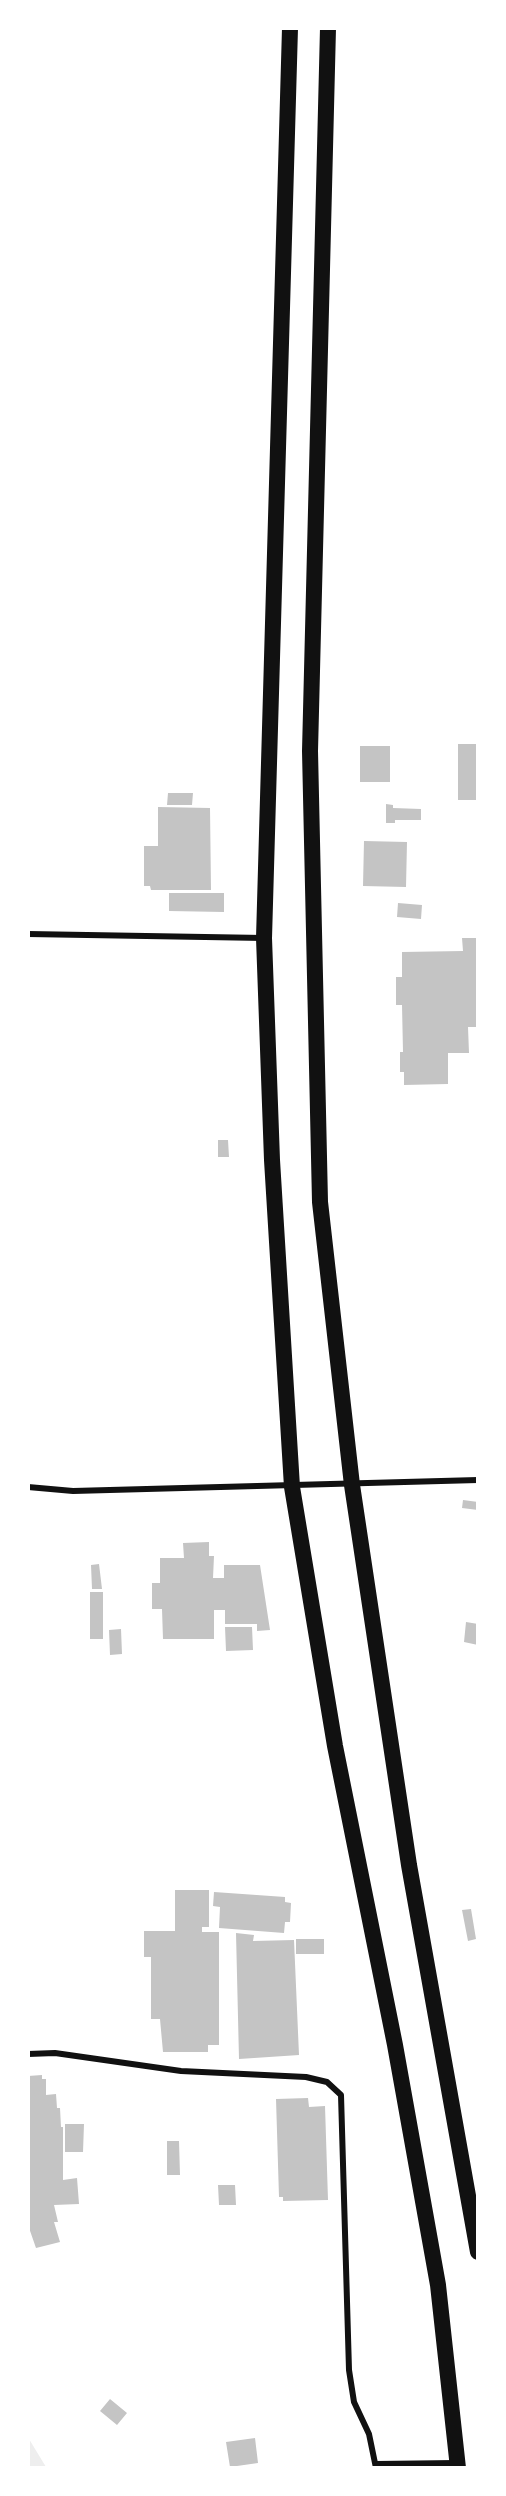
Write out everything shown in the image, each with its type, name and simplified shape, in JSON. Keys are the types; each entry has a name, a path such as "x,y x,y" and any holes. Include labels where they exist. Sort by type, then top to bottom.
{"highway":[{"path":"290,28 264,938 272,1160 292,1487 335,1746 395,2045 438,2285 458,2465"},
{"path":"328,28 310,751 320,1202 352,1485 409,1865 477,2252"}],"street":[{"path":"28,934 264,938"},
{"path":"28,1487 73,1491 292,1487 477,1480"},
{"path":"28,2054 55,2054 182,2071 306,2077 327,2082 341,2095 349,2370 354,2402 369,2434 376,2466 458,2465"}],"shaded area":[{"path":"29,2439 46,2467 29,2467"}],"building":[{"path":"458,744 478,744 478,800 458,800"},
{"path":"360,746 390,746 390,782 360,782"},
{"path":"168,793 193,793 192,805 167,805"},
{"path":"386,804 393,805 393,808 421,809 421,820 395,820 395,823 386,823"},
{"path":"158,807 210,808 211,890 151,890 150,886 144,886 144,846 158,846"},
{"path":"364,841 407,842 406,887 363,886"},
{"path":"169,893 224,893 224,912 169,911"},
{"path":"398,903 422,905 421,919 397,917"},
{"path":"462,938 478,938 478,1027 468,1027 469,1053 448,1053 448,1084 404,1085 404,1072 400,1072 400,1052 403,1052 402,1005 396,1005 396,977 402,977 402,952 463,951"},
{"path":"218,1140 228,1140 229,1157 218,1157"},
{"path":"463,1500 478,1502 478,1510 462,1508"},
{"path":"209,1542 209,1556 214,1556 213,1578 224,1578 224,1565 260,1565 270,1630 257,1631 257,1624 225,1624 225,1610 214,1610 214,1639 163,1639 162,1609 152,1609 152,1583 160,1583 160,1558 184,1558 183,1543"},
{"path":"99,1564 102,1589 92,1589 91,1565"},
{"path":"90,1592 103,1592 103,1639 90,1639"},
{"path":"466,1622 478,1624 478,1645 464,1642"},
{"path":"225,1627 252,1627 253,1650 226,1651"},
{"path":"121,1629 122,1654 110,1655 109,1630"},
{"path":"175,1890 209,1890 209,1927 202,1927 202,1932 219,1932 219,2045 208,2045 208,2052 163,2052 160,2019 151,2019 151,1957 144,1957 144,1931 175,1931"},
{"path":"214,1892 285,1897 285,1902 291,1903 290,1922 285,1922 284,1933 219,1928 220,1907 213,1906"},
{"path":"471,1909 476,1939 468,1941 462,1910"},
{"path":"236,1933 254,1935 253,1941 294,1940 299,2055 239,2059"},
{"path":"296,1939 324,1939 324,1954 296,1954"},
{"path":"42,2075 42,2079 46,2079 46,2095 56,2094 57,2108 60,2108 61,2127 63,2127 63,2180 77,2178 79,2204 54,2205 58,2222 54,2222 60,2242 36,2248 28,2225 28,2076"},
{"path":"308,2098 309,2107 325,2106 328,2200 283,2201 283,2197 279,2197 276,2099"},
{"path":"65,2124 84,2124 83,2152 65,2152"},
{"path":"167,2141 179,2141 180,2175 167,2175"},
{"path":"218,2185 235,2185 236,2205 219,2205"},
{"path":"110,2399 127,2413 117,2425 100,2411"},
{"path":"255,2438 258,2463 230,2467 226,2442"}]}
